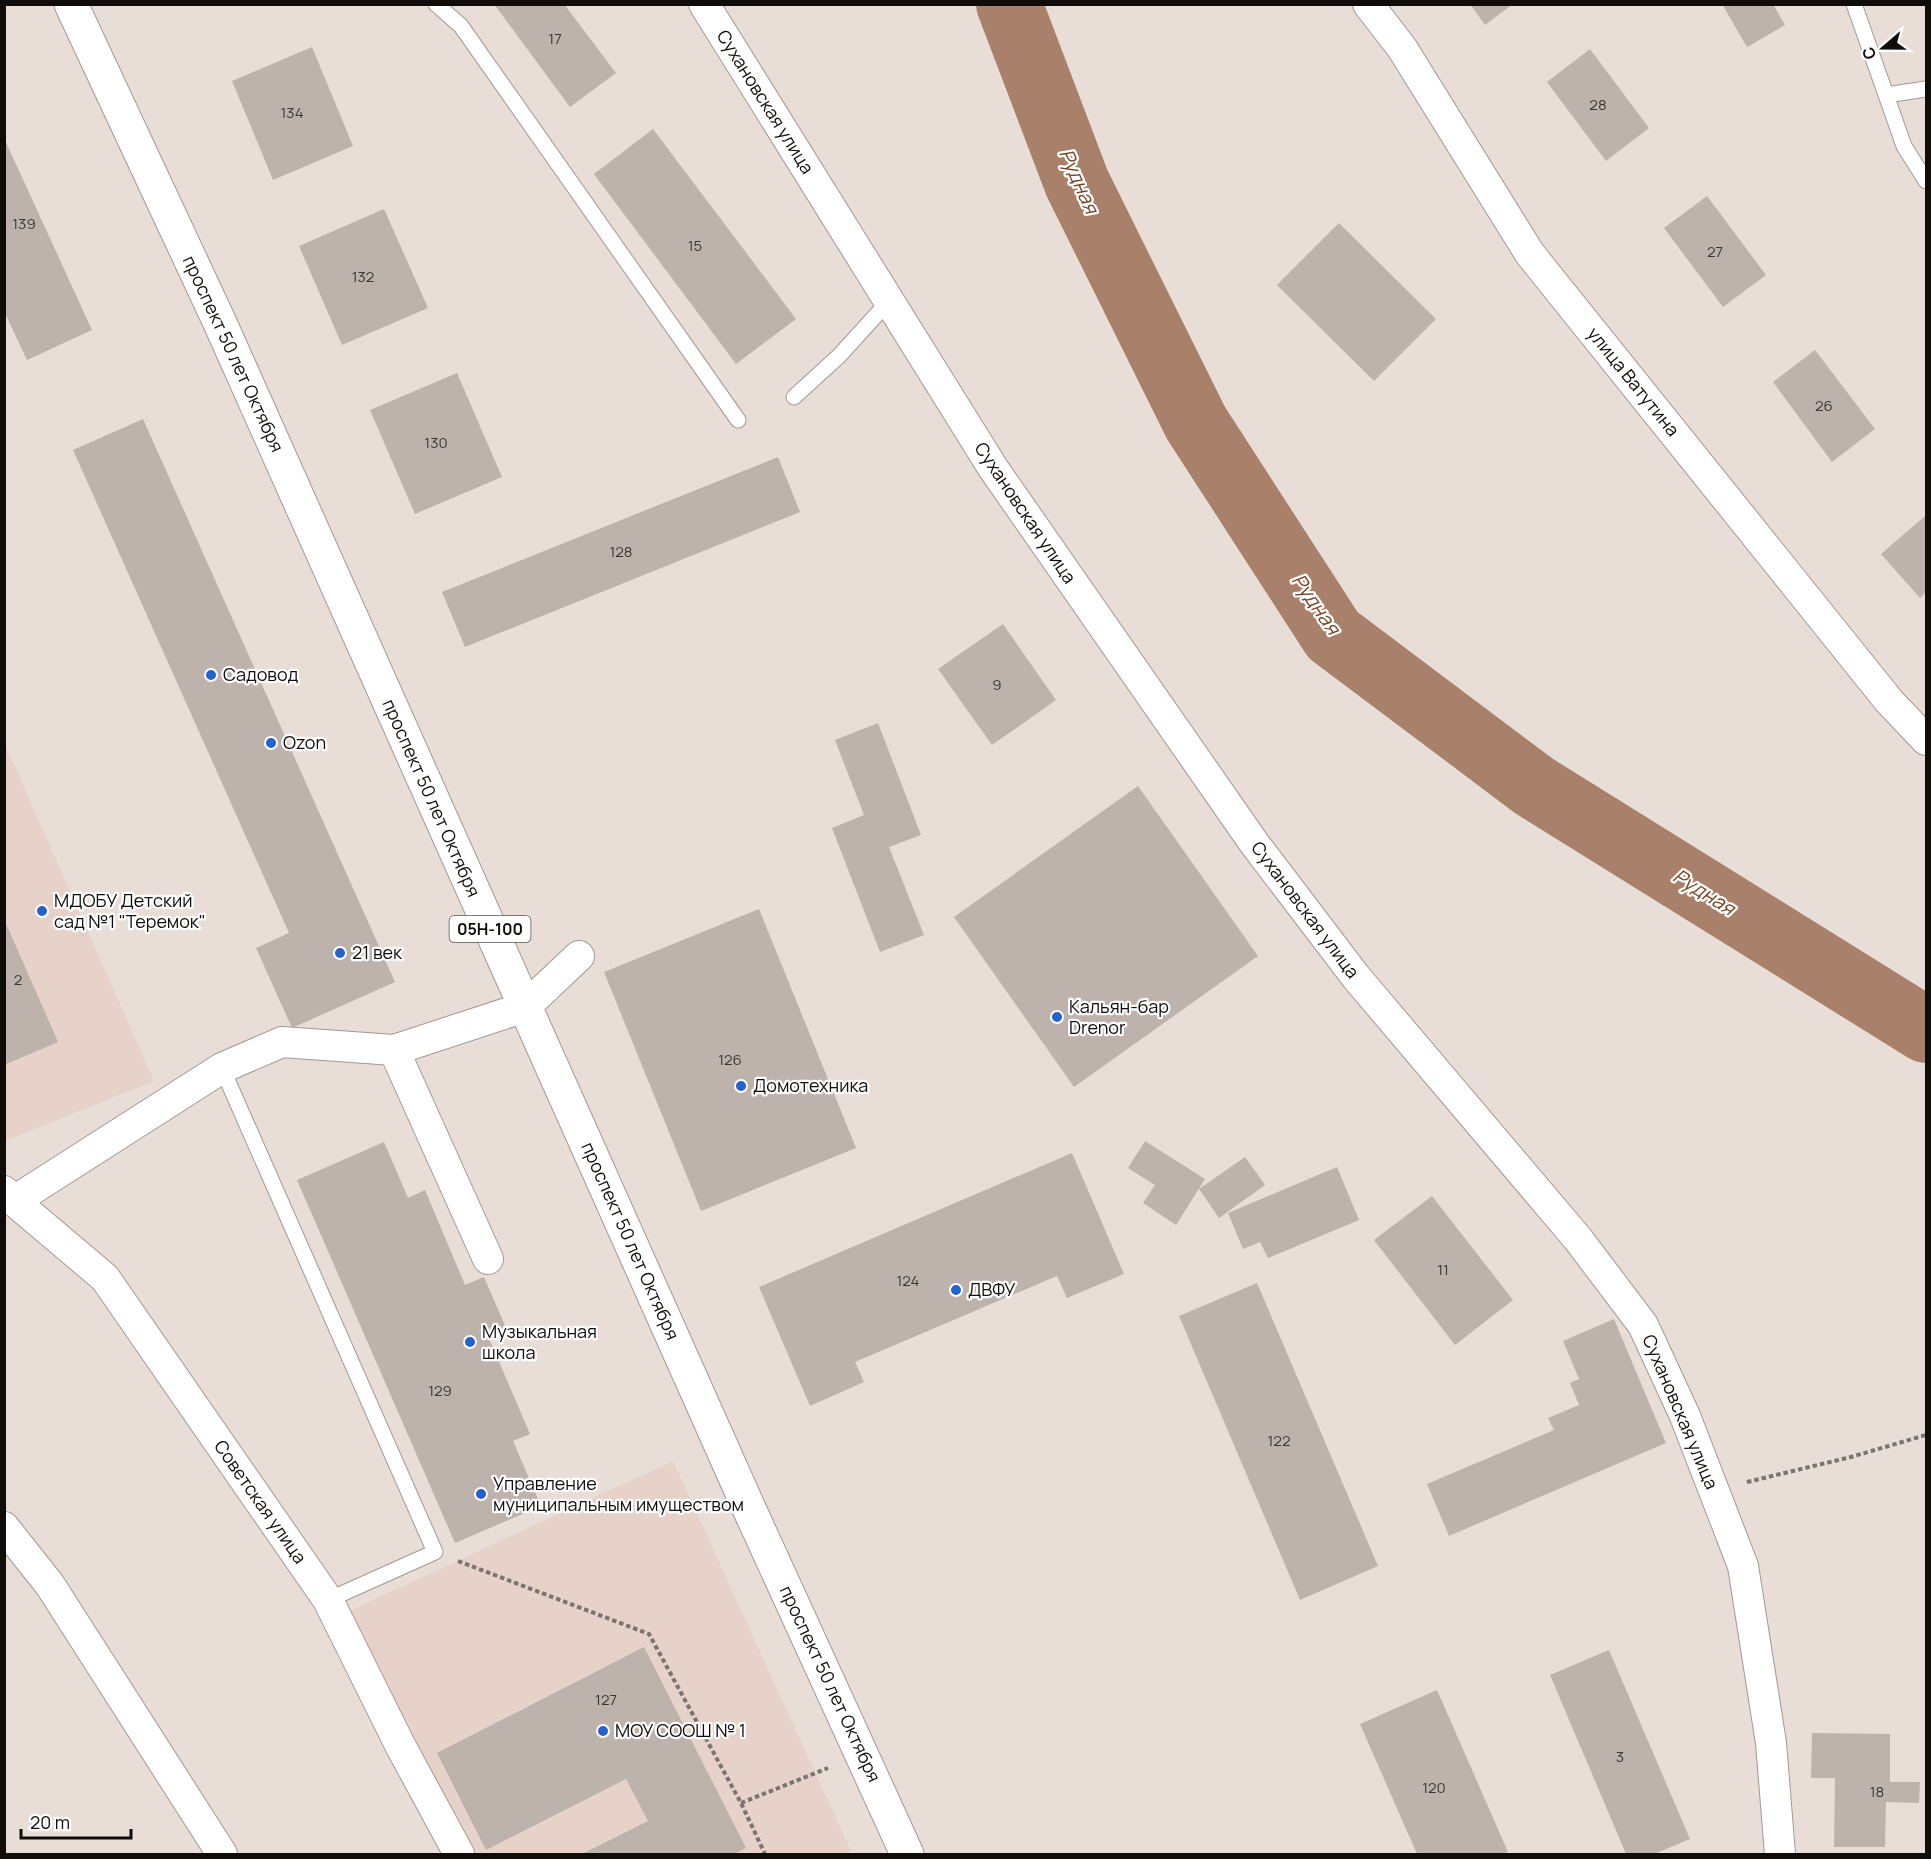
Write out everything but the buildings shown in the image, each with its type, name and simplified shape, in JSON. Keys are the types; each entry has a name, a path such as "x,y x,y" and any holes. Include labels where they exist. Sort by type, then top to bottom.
{"main road":[{"name":"проспект 50 лет Октября","path":"71,4 220,322 752,1515 907,1854"}],"street":[{"name":"Сухановская улица","path":"704,4 993,468 1254,843 1356,977 1578,1239 1642,1325 1685,1416 1743,1566 1771,1743 1780,1854"},
{"name":"улица Ватутина","path":"1368,4 1402,48 1530,254 1889,701 1926,740"},
{"path":"9,1196 222,1068 282,1042 394,1050 525,1007 579,956"},
{"path":"394,1050 488,1258"},
{"name":"Советская улица","path":"9,1196 105,1278 328,1600 400,1745 459,1854"},
{"path":"4,1527 50,1585 222,1854"}],"lane":[{"path":"436,4 461,26 738,420"},
{"path":"1854,4 1904,147 1926,181"},
{"path":"1886,95 1926,88"},
{"path":"794,397 839,356 889,301"},
{"path":"222,1068 435,1552 328,1600"}],"path":[{"path":"1714,1490 1851,1457 1926,1435"},
{"path":"435,1552 649,1634 741,1803 765,1854"},
{"path":"741,1803 862,1754"}],"shaded area":[{"name":"МДОБУ Детский сад №1 \"Теремок\"","path":"4,742 154,1081 5,1141 4,1141"},
{"name":"МОУ СООШ № 1","path":"673,1461 851,1851 842,1854 473,1854 347,1612"}],"waterway":[{"name":"Рудная","path":"1009,4 1077,183 1196,423 1333,635 1534,786 1926,1030"}],"place":[{"name":"Садовод","path":"211,675"},
{"name":"Ozon","path":"271,743"},
{"name":"МДОБУ Детский сад №1 \"Теремок\"","path":"42,911"},
{"name":"21 век","path":"340,953"},
{"name":"Кальян-бар Drenor","path":"1057,1017"},
{"name":"Домотехника","path":"741,1086"},
{"name":"ДВФУ","path":"956,1290"},
{"name":"Музыкальная школа","path":"470,1342"},
{"name":"Управление муниципальным имуществом","path":"481,1494"},
{"name":"МОУ СООШ № 1","path":"603,1731"}]}
